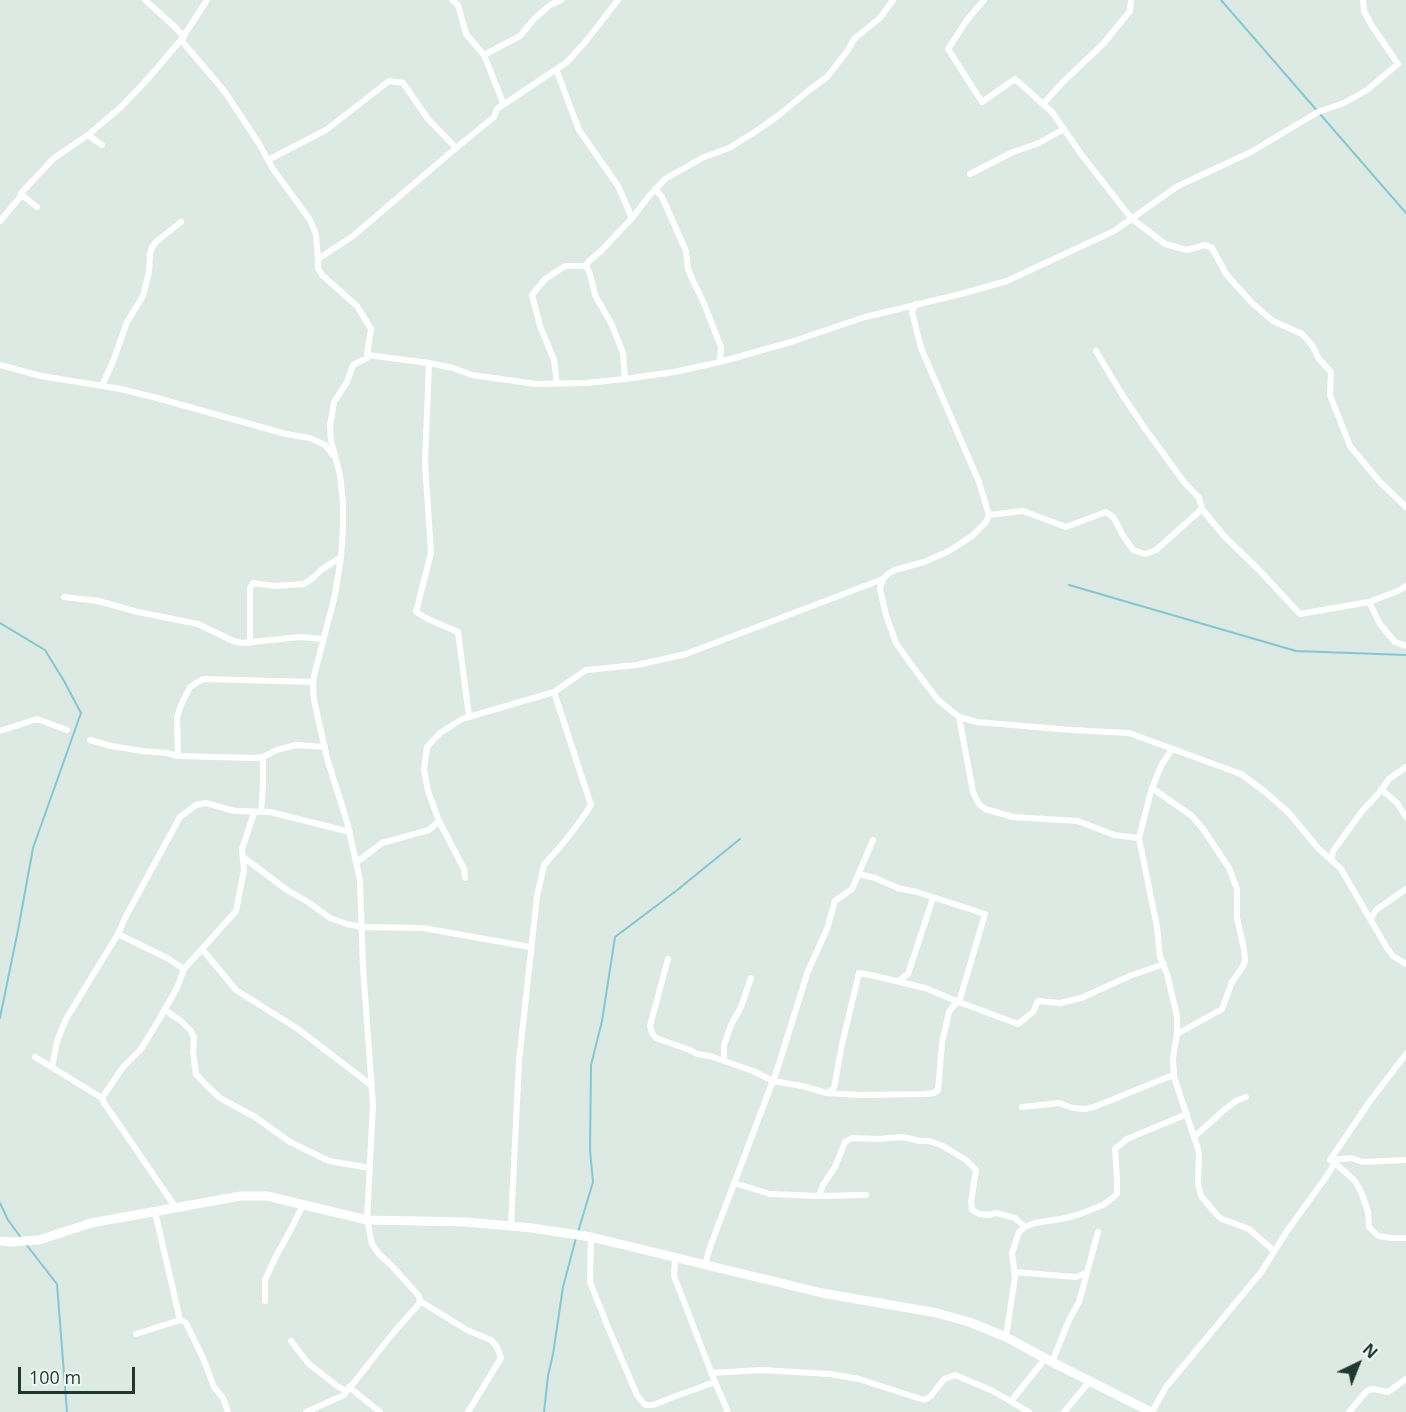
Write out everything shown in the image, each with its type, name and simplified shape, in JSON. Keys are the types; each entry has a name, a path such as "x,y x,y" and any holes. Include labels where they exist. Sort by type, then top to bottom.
{"street":[{"path":"145,0 174,26 225,92 278,177 310,220 316,235 318,268 357,306 371,329 367,358 353,364 347,382 334,402 330,426 344,504 341,557 335,595 313,682 314,700 327,758 350,832 360,880 363,968 373,1105 367,1220 372,1244 419,1296 420,1301 467,1330 491,1340 497,1347 501,1358 468,1412"},
{"path":"0,221 22,195 21,193 54,158 88,135 121,107 145,82 182,39 207,0"},
{"path":"318,259 353,236 494,117 501,105 501,99 484,55 466,34 458,5 452,0"},
{"path":"484,55 520,36 534,19 550,5 561,0"},
{"path":"497,109 567,62 618,0"},
{"path":"586,266 665,179 702,158 729,148 779,115 827,77 855,39 880,18 893,0"},
{"path":"984,0 967,20 948,49 982,102 1015,79 1052,112 1081,154 1131,218 1165,244 1187,250 1205,245 1212,248 1226,274 1252,303 1273,321 1302,334 1312,345 1319,359 1331,372 1330,395 1350,446 1379,481 1406,507"},
{"path":"1043,104 1103,44 1130,11 1131,0"},
{"path":"1363,0 1364,11 1372,26 1398,64"},
{"path":"367,355 429,363 472,375 536,384 586,383 625,379 720,362 791,342 865,317 1007,281 1114,231 1178,186 1251,152 1312,115 1344,103 1368,90 1398,64 1406,60"},
{"path":"556,69 579,130 618,186 632,218"},
{"path":"268,160 326,130 389,81 403,83 428,118 456,148"},
{"path":"970,174 1011,153 1039,143 1064,129"},
{"path":"88,135 102,145"},
{"path":"655,189 662,197 686,251 685,257 690,275 721,347 720,362"},
{"path":"22,195 37,207"},
{"path":"102,387 127,322 142,296 149,272 152,247 181,222"},
{"path":"557,384 554,360 540,327 532,295 545,279 565,266 586,266"},
{"path":"586,266 595,296 612,325 623,353 625,379"},
{"path":"465,878 464,869 439,821 428,791 424,770 427,747 440,733 462,719 554,693 586,670 637,665 686,654 883,579 895,570 924,562 949,551 972,536 986,522 989,515 979,482 921,348 912,312 916,304"},
{"path":"901,308 912,312"},
{"path":"1096,351 1146,430 1178,475 1199,498 1202,509 1224,536 1300,614 1369,602 1406,586"},
{"path":"429,363 425,464 431,553 416,612 428,620 458,632 469,717"},
{"path":"0,365 41,376 157,398 286,434 310,438 326,445 336,459"},
{"path":"989,515 1023,511 1066,527 1106,512 1114,518 1133,550 1145,554 1156,550 1202,509"},
{"path":"250,643 251,585 256,583 275,586 304,584 341,557"},
{"path":"883,579 880,589 896,643 938,700 959,717 977,722 1129,733 1241,774 1288,812 1318,848 1341,868 1387,948 1406,964"},
{"path":"64,597 98,601 198,624 242,643 300,637 323,639"},
{"path":"1369,602 1380,624 1395,642 1406,646"},
{"path":"178,756 177,717 190,687 203,679 313,682"},
{"path":"511,1226 519,1061 537,896 544,865 591,805 554,693"},
{"path":"959,717 973,792 979,804 985,809 1013,817 1078,821 1114,835 1139,838"},
{"path":"0,731 37,719 67,730"},
{"path":"90,740 111,746 178,756 255,758 296,745 326,747"},
{"path":"1172,749 1162,764 1152,788 1139,838 1155,916 1160,957 1164,964 1177,1016 1173,1075 1199,1154 1198,1184 1201,1196 1222,1219 1249,1229 1274,1251"},
{"path":"102,1098 123,1067 141,1049 177,988 184,969 236,911 244,870 242,849 257,812 263,785 262,757"},
{"path":"1332,859 1333,851 1363,810 1389,779 1406,767"},
{"path":"1152,788 1192,816 1229,868 1237,889 1237,918 1244,949 1245,961 1232,982 1222,1009 1177,1034"},
{"path":"1381,789 1397,803 1406,817"},
{"path":"52,1067 57,1041 66,1019 118,934 180,817 201,803 206,803 234,811 270,812 350,832"},
{"path":"357,862 382,843 429,830 439,821"},
{"path":"705,1265 772,1081 808,971 835,901 852,889 873,840"},
{"path":"243,857 330,918 362,927 423,928 530,947"},
{"path":"668,959 650,1026 656,1038 697,1054 753,1071 772,1081 827,1093 858,1095 934,1093 939,1086 942,1043 949,1012 959,1002 985,914 859,874"},
{"path":"1371,918 1376,910 1406,889"},
{"path":"897,981 908,974 933,898"},
{"path":"118,934 184,969"},
{"path":"202,949 236,990 298,1029 371,1085"},
{"path":"827,1093 834,1088 836,1083 842,1044 859,973 925,988 1018,1024 1033,1012 1038,1001 1060,1003 1081,998 1132,975 1164,964"},
{"path":"724,1061 724,1045 751,978"},
{"path":"165,1010 182,1021 191,1031 194,1038 196,1074 220,1098 290,1142 329,1161 370,1168"},
{"path":"0,1241 39,1240 91,1223 241,1196 267,1196 367,1220 466,1222 588,1236 822,1293 937,1313 969,1322 1006,1337 1152,1412 1166,1387 1262,1271 1370,1101 1406,1054"},
{"path":"35,1057 102,1098 176,1208"},
{"path":"1022,1107 1059,1103 1073,1108 1086,1109 1173,1075"},
{"path":"1194,1137 1224,1110 1246,1097"},
{"path":"1006,1337 1015,1276 1012,1253 1019,1232 1025,1227 1066,1218 1103,1205 1117,1194 1118,1179 1114,1149 1127,1139 1187,1114"},
{"path":"819,1196 823,1185 835,1167 845,1142 852,1138 903,1137 943,1146 966,1160 976,1170 972,1210 979,1214 996,1213 1015,1218 1025,1227"},
{"path":"1333,1161 1351,1158 1363,1162 1406,1160"},
{"path":"1333,1161 1355,1181 1368,1212 1370,1227 1378,1236 1406,1238"},
{"path":"734,1183 770,1194 866,1195"},
{"path":"265,1301 265,1280 303,1205"},
{"path":"155,1212 180,1320"},
{"path":"1011,1401 1049,1360 1079,1302 1098,1232"},
{"path":"588,1236 590,1282 642,1403 645,1406 653,1405 715,1382"},
{"path":"675,1258 674,1276 728,1412"},
{"path":"1014,1272 1076,1277 1086,1273"},
{"path":"306,1412 344,1395 420,1301"},
{"path":"136,1334 180,1320 186,1323 214,1387 223,1398 228,1412"},
{"path":"291,1341 308,1363 337,1386 348,1389 380,1412"},
{"path":"711,1373 761,1370 830,1374 859,1379 924,1400 931,1396 944,1379 955,1375 993,1391 1029,1412"},
{"path":"1349,1412 1369,1390 1388,1392 1406,1379"},
{"path":"1064,1412 1090,1381"}],"waterway":[{"path":"1221,0 1406,213"},
{"path":"1069,585 1296,651 1406,655"},
{"path":"0,623 45,650 81,713 33,848 0,1018"},
{"path":"578,1232 593,1182 590,1150 591,1065 602,1021 615,937 740,839"},
{"path":"0,1203 8,1220 22,1239"},
{"path":"544,1412 563,1287 576,1238"},
{"path":"25,1243 57,1284 67,1412"}]}
